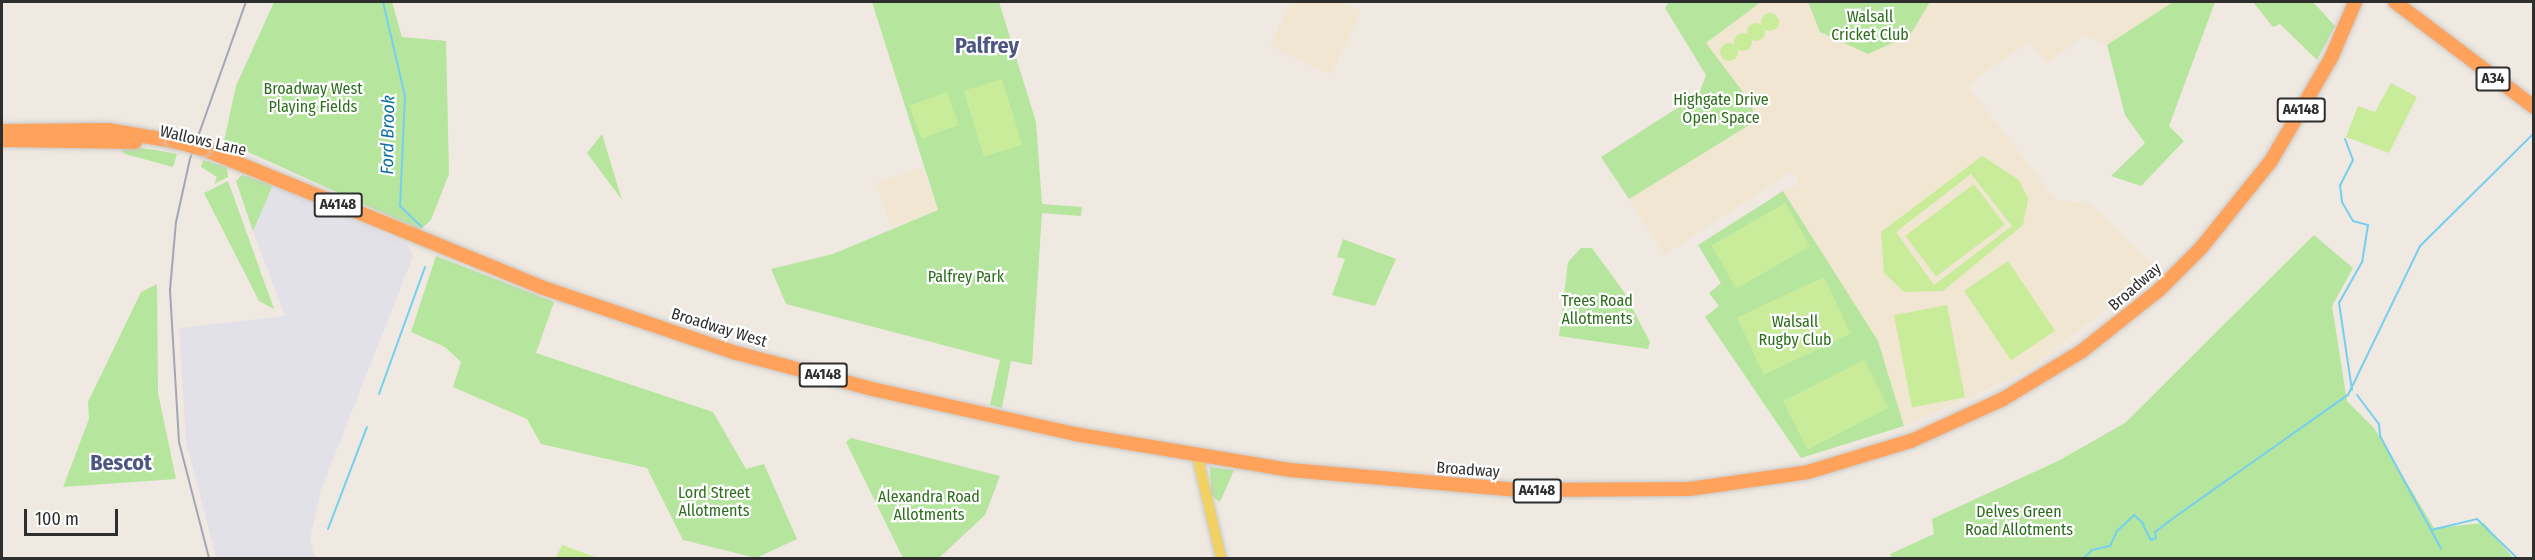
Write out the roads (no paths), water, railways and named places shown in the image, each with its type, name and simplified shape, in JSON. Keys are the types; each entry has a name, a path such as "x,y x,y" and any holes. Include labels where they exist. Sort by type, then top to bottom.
{"highway":[{"name":"Broadway","path":"2347,23 2355,2"},
{"name":"Broadway","path":"1197,455 1362,478 1518,490 1689,489 1808,472 1911,441 2003,399 2082,351 2159,290 2210,238 2271,161 2347,23 2362,2"},
{"name":"A34","path":"2395,3 2534,107"},
{"name":"Wallows Lane","path":"2,131 108,129 202,153 250,169"},
{"name":"Wallows Lane","path":"2,140 90,138 173,145"},
{"name":"Broadway West","path":"250,169 541,287 734,352 872,389 1197,455"}],"main road":[{"path":"1197,455 1221,558"}],"waterway":[{"name":"Ford Brook","path":"383,2 405,96 400,206 422,227"},
{"path":"2143,525 2151,540 2156,538 2155,532 2179,514 2348,395 2420,246 2534,133"},
{"path":"2345,139 2353,160 2340,185 2342,202 2353,221 2368,225 2362,262 2339,303 2352,390"},
{"name":"Ford Brook","path":"379,394 425,267"},
{"path":"2357,395 2379,424 2380,436 2431,530 2477,519 2517,558"},
{"name":"Ford Brook","path":"328,529 367,427"},
{"path":"2116,532 2134,515 2144,524"},
{"path":"2431,530 2441,549"},
{"path":"2084,558 2092,550 2110,546 2116,533"}],"railway":[{"path":"209,558 179,442 170,290 176,222 190,159 246,2"}],"district":[{"name":"Palfrey","path":"987,46"},
{"name":"Bescot","path":"121,463"}],"park label":[{"name":"Walsall Cricket Club","path":"1870,26"},
{"name":"Broadway West Playing Fields","path":"313,98"},
{"name":"Highgate Drive Open Space","path":"1721,109"},
{"name":"Palfrey Park","path":"966,277"},
{"name":"Trees Road Allotments","path":"1597,310"},
{"name":"Walsall Rugby Club","path":"1795,331"},
{"name":"Lord Street Allotments","path":"714,502"},
{"name":"Alexandra Road Allotments","path":"929,506"},
{"name":"Delves Green Road Allotments","path":"2019,521"}]}
